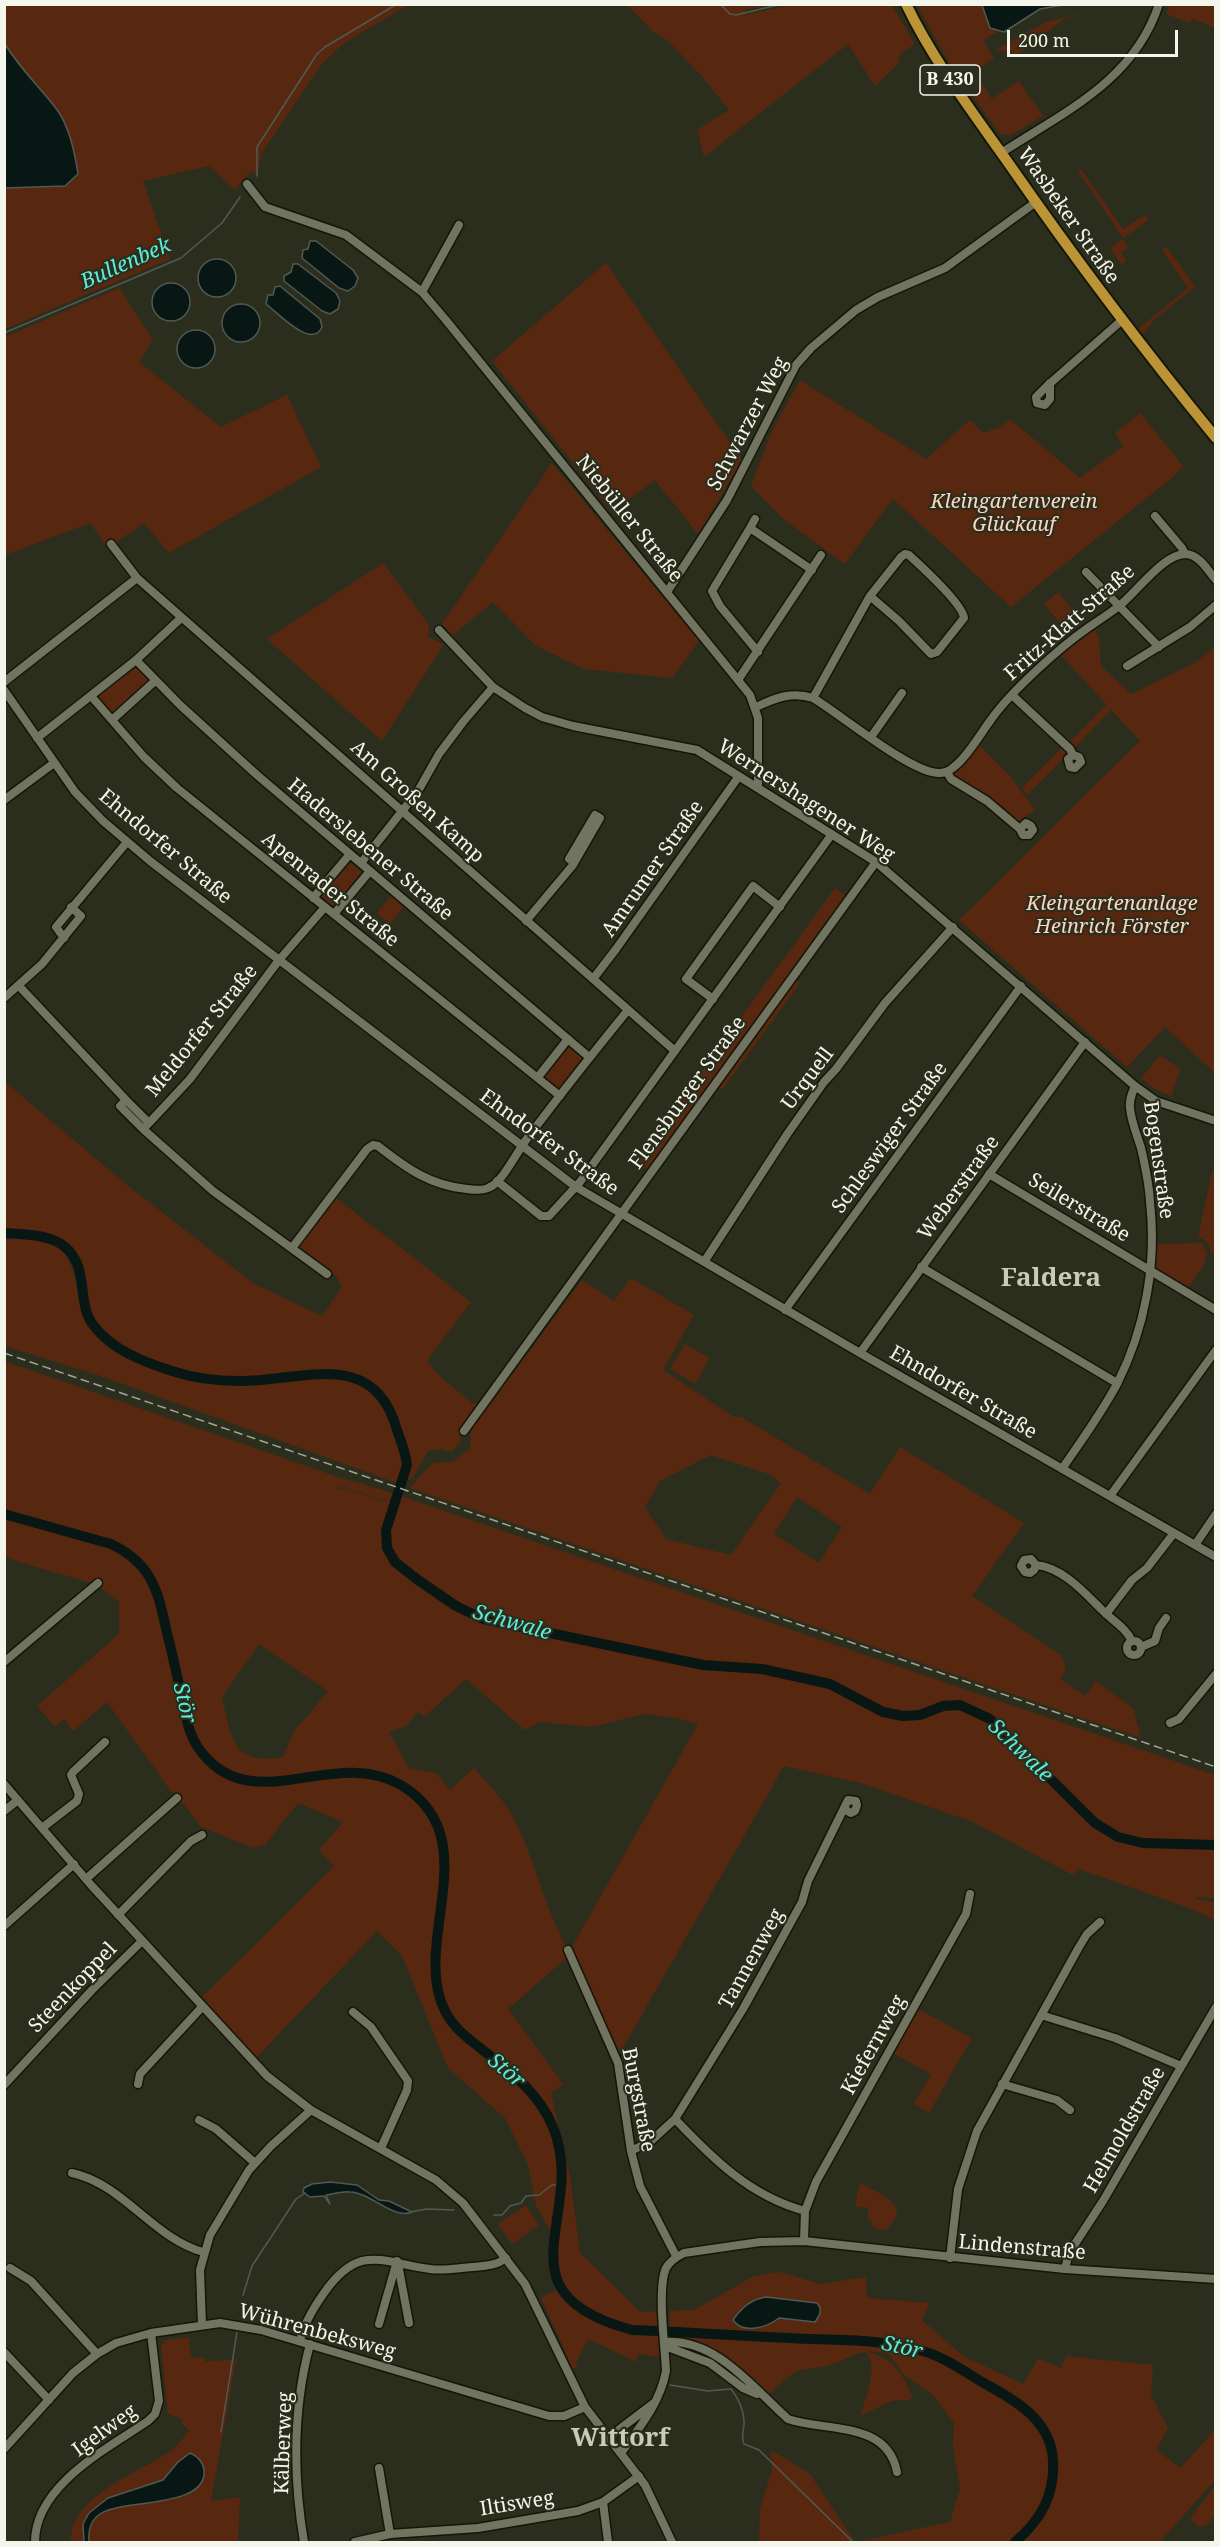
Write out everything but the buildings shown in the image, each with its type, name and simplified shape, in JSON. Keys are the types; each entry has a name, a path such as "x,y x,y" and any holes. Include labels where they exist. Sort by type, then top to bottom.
{"main road":[{"name":"Wasbeker Straße","path":"906,4 953,85 1001,153 1121,321 1215,438"}],"street":[{"path":"1001,153 1075,108 1118,73 1147,32 1159,4"},
{"name":"Niebüller Straße","path":"247,184 266,207 346,235 422,292 738,680 756,707 759,718 758,788"},
{"name":"Schwarzer Weg","path":"667,592 727,500 796,365 811,348 856,310 878,297 945,268 1036,202"},
{"path":"422,292 459,225"},
{"path":"1050,383 1121,321"},
{"path":"1155,516 1185,554 1198,559 1215,580"},
{"path":"755,519 712,591 720,606 758,652"},
{"path":"750,528 812,570"},
{"name":"Am Großen Kamp","path":"111,544 137,578 181,618 384,793 401,812 675,1051"},
{"path":"813,698 870,596 901,557 907,554 939,584 963,611 964,618 937,652 931,654 905,626 870,596"},
{"name":"Fritz-Klatt-Straße","path":"947,772 968,752 991,719 1012,695 1064,646 1119,606 1157,569 1172,558 1185,554"},
{"path":"738,680 821,555"},
{"path":"1086,572 1160,647"},
{"path":"4,682 137,578"},
{"path":"1127,666 1196,623 1215,606"},
{"path":"37,738 136,660 181,618"},
{"name":"Wernershagener Weg","path":"438,630 493,687 512,701 542,717 605,733 697,750 832,834 876,862 1135,1086 1156,1101 1215,1121"},
{"name":"Haderslebener Straße","path":"136,660 205,730 590,1057"},
{"path":"112,720 155,681"},
{"path":"361,863 418,791 451,738 493,687"},
{"name":"Ehndorfer Straße","path":"4,690 75,792 127,842 576,1187 1215,1557"},
{"path":"871,737 902,693"},
{"path":"756,707 783,696 801,695 813,698 916,765 934,773 947,772 951,779 987,801 1020,829"},
{"path":"1012,695 1054,732 1073,755"},
{"name":"Apenrader Straße","path":"91,696 160,773 560,1096"},
{"path":"4,800 54,764"},
{"name":"Amrumer Straße","path":"592,979 739,776"},
{"path":"526,921 574,863 600,818 595,815 569,859 574,863"},
{"path":"497,1181 541,1216 549,1216 576,1187 832,834"},
{"path":"64,938 56,927 127,842"},
{"path":"313,898 350,854"},
{"name":"Flensburger Straße","path":"464,1431 876,862"},
{"path":"334,914 370,871"},
{"path":"712,999 686,979 753,886 780,907"},
{"path":"4,998 42,964 81,916 71,907"},
{"name":"Meldorfer Straße","path":"146,1126 190,1079 279,960 325,907"},
{"name":"Urquell","path":"704,1263 788,1133 824,1082 885,1003 952,927"},
{"path":"19,986 126,1100 120,1106 146,1126 213,1191 327,1274"},
{"name":"Schleswiger Straße","path":"785,1310 1021,986"},
{"path":"292,1248 367,1149 373,1145 378,1146 412,1172 451,1188 481,1190 490,1187 497,1181 521,1146 628,1010"},
{"path":"538,1077 568,1039"},
{"name":"Weberstraße","path":"860,1353 1085,1042"},
{"name":"Bogenstraße","path":"1062,1469 1117,1383 1132,1348 1144,1310 1151,1270 1150,1201 1143,1156 1130,1109 1135,1086"},
{"name":"Seilerstraße","path":"989,1174 1215,1310"},
{"path":"921,1267 1117,1383"},
{"path":"1110,1496 1215,1350"},
{"path":"1195,1545 1215,1514"},
{"path":"1106,1614 1132,1580 1147,1568 1174,1533"},
{"path":"1036,1565 1043,1566 1076,1585 1123,1627 1132,1641 1127,1648 1131,1654 1138,1654 1141,1647 1155,1641 1159,1628 1166,1618"},
{"path":"4,1662 98,1583"},
{"path":"1170,1723 1179,1719 1215,1674"},
{"path":"42,1828 77,1801 79,1794 72,1779 73,1772 105,1742"},
{"path":"4,1784 118,1915 259,2069 311,2110 436,2180 453,2193 470,2211 525,2284 585,2407 639,2476 672,2542"},
{"path":"88,1881 177,1798"},
{"path":"4,1811 18,1800"},
{"name":"Tannenweg","path":"631,2151 651,2141 675,2119 731,2028 802,1902 808,1881 844,1809"},
{"path":"118,1915 191,1841 202,1835"},
{"path":"4,1926 74,1864"},
{"name":"Kiefernweg","path":"804,2241 805,2211 816,2182 966,1914 970,1894"},
{"path":"950,2258 955,2204 962,2173 980,2124 1087,1934 1100,1922"},
{"name":"Steenkoppel","path":"4,2085 92,1990 142,1941"},
{"name":"Burgstraße","path":"568,1950 618,2063 631,2151 641,2190 676,2256"},
{"path":"138,2084 140,2074 202,2007"},
{"name":"Helmoldstraße","path":"1065,2269 1069,2253 1103,2201 1215,2007"},
{"path":"353,2012 370,2027 408,2081 407,2090 381,2148"},
{"path":"1041,2015 1115,2038 1181,2066"},
{"path":"1002,2084 1056,2100 1070,2110"},
{"path":"202,2325 199,2279 203,2252 210,2235 230,2199 255,2163 311,2110"},
{"path":"675,2119 708,2153 738,2179 776,2200 805,2211"},
{"path":"198,2120 216,2129 255,2163"},
{"path":"72,2173 93,2179 166,2234 203,2252"},
{"name":"Lindenstraße","path":"676,2256 701,2249 760,2242 804,2241 1065,2269 1215,2279"},
{"path":"621,2453 657,2401 666,2371 663,2277 676,2256"},
{"path":"300,2341 313,2309 333,2282 346,2270 369,2260 397,2261 424,2268 447,2270 496,2264 506,2258"},
{"path":"397,2261 409,2323"},
{"path":"379,2324 397,2261"},
{"path":"10,2268 31,2281 97,2354"},
{"name":"Wührenbeksweg","path":"4,2449 73,2373 97,2354 129,2338 202,2325 236,2325 300,2341 549,2416 564,2416 585,2407"},
{"name":"Igelweg","path":"35,2542 38,2519 54,2492 85,2465 148,2421 154,2414 159,2401 151,2333"},
{"path":"665,2342 710,2363 743,2388 762,2396 788,2419 870,2435 885,2447 892,2457 897,2472"},
{"name":"Kälberweg","path":"304,2542 297,2486 297,2433 300,2400 310,2344"},
{"path":"4,2352 49,2400"},
{"path":"608,2438 657,2401"},
{"path":"379,2468 390,2534"},
{"name":"Iltisweg","path":"355,2542 390,2534 488,2526 571,2512 603,2502 639,2476"},
{"path":"603,2502 608,2542"}],"green space":[{"path":"5,5 408,5 343,44 321,65 261,154 257,179 254,171 247,175 235,190 209,166 143,181 170,259 5,329 5,188 65,186 19,67 5,44"},
{"path":"628,5 771,5 745,10 745,15 790,5 892,5 915,44 900,54 898,64 875,86 848,44 704,157 697,130 729,110 700,74 667,40 653,32"},
{"path":"917,5 982,5 990,28 999,31 983,40 994,58 974,72 992,99 1019,81 1043,116 1011,135 1000,134 948,61"},
{"path":"1170,5 1215,5 1215,28 1193,19 1190,23 1166,14"},
{"path":"1086,12 1064,19 1018,54 996,50 1046,22"},
{"path":"1080,168 1123,229 1145,215 1149,220 1123,238 1078,171"},
{"path":"1123,238 1128,247 1121,253 1126,261 1122,265 1110,248"},
{"path":"1167,247 1195,287 1153,321 1143,334 1138,329 1188,288 1162,250"},
{"path":"606,263 742,460 698,534 655,480 612,512 492,361"},
{"path":"119,288 153,340 139,362 221,427 287,395 321,467 169,553 144,523 108,548 90,523 5,555 5,337"},
{"name":"Kleingartenverein Glückauf","path":"800,380 926,459 970,420 983,433 999,428 1010,419 1080,478 1123,446 1115,433 1140,413 1183,466 1174,476 1011,607 893,499 845,564 787,522 751,486 771,433"},
{"path":"552,463 699,641 672,678 584,669 536,646 493,602 453,635 442,624"},
{"path":"383,563 429,625 428,637 444,644 382,741 267,639"},
{"path":"1058,592 1082,621 1068,633 1044,604"},
{"name":"Kleingartenanlage Heinrich Förster","path":"1095,628 1099,639 1101,666 1131,694 1195,663 1215,647 1215,1073 1165,1027 1127,1067 959,920 1140,741 1061,655"},
{"path":"132,667 137,668 147,679 147,683 114,714 110,713 97,699 98,695"},
{"path":"1106,705 1111,710 1074,748 1069,743"},
{"path":"979,745 1010,776 1035,810 1018,821 1011,820 951,775"},
{"path":"1064,746 1069,753 1027,795 1022,788"},
{"path":"350,862 362,872 333,907 321,896"},
{"path":"835,888 847,897 649,1170 637,1161"},
{"path":"392,894 405,905 390,924 377,913"},
{"path":"795,979 800,983 722,1090 717,1086"},
{"path":"568,1044 584,1058 559,1090 543,1076"},
{"path":"1160,1056 1181,1069 1171,1096 1155,1089 1141,1078"},
{"path":"4,1081 127,1185 254,1284 322,1316 342,1287 336,1276 299,1249 299,1244 335,1197 471,1302 427,1361 437,1374 473,1404 479,1404 462,1429 460,1443 451,1452 441,1449 428,1451 412,1479 406,1481 410,1458 395,1412 382,1393 403,1465 397,1483 104,1377 5,1346 5,1239 45,1241 62,1251 73,1270 79,1300 89,1327 92,1325 85,1309 81,1276 70,1251 62,1244 42,1236 5,1233"},
{"path":"1212,1172 1216,1174 1215,1254 1211,1254 1208,1243 1198,1237"},
{"path":"1202,1243 1207,1253 1205,1263 1189,1287 1154,1269 1156,1244"},
{"path":"631,1278 694,1315 663,1370 734,1417 741,1417 870,1494 900,1447 1024,1523 972,1596 1062,1656 1066,1670 1060,1679 1085,1696 1096,1681 1133,1708 1141,1738 410,1488 432,1463 453,1462 470,1448 471,1430 582,1280 614,1301","holes":["711,1455 769,1474 781,1483 731,1555 666,1539 645,1507 660,1481","797,1497 842,1527 819,1563 774,1534"]},
{"path":"685,1344 710,1358 695,1384 670,1369"},
{"path":"4,1361 335,1476 396,1494 389,1500 384,1500 345,1487 337,1490 345,1488 384,1501 396,1500 398,1495 1215,1775 1215,1898 1197,1897 1196,1899 1215,1902 1215,1920 1192,1909 1079,1869 1073,1875 973,1822 861,1783 784,1766 620,2053 571,1949 698,1724 677,1718 644,1714 592,1727 540,1722 525,1730 466,1679 424,1717 418,1712 406,1726 389,1732 409,1768 436,1773 450,1790 474,1768 497,1794 516,1822 555,1923 571,1954 508,2009 563,2084 551,2093 570,2176 580,2253 640,2312 658,2311 660,2357 638,2354 636,2362 588,2339 575,2364 579,2366 573,2369 541,2298 561,2287 552,2259 554,2237 536,2206 528,2165 505,2118 448,2068 402,1956 377,1931 256,2058 202,1997 334,1866 319,1850 343,1822 298,1803 265,1845 253,1848 201,1827 181,1801 178,1801 107,1702 73,1731 64,1719 55,1727 37,1706 119,1634 119,1602 98,1585 16,1561 5,1555","holes":["259,1644 328,1691 293,1733 283,1757 266,1759 253,1757 243,1753 237,1746 228,1725 222,1697"]},
{"path":"918,2009 972,2038 929,2113 914,2104 931,2074 893,2053"},
{"path":"860,2183 889,2199 896,2209 897,2215 887,2229 880,2230 872,2225 871,2220 867,2219 869,2208 855,2206"},
{"path":"526,2205 539,2225 512,2244 498,2224"},
{"path":"780,2272 821,2284 866,2277 867,2298 930,2303 922,2320 963,2356 1023,2384 1038,2359 1061,2368 1066,2356 1153,2365 1151,2395 1168,2428 1156,2449 1180,2468 1208,2438 1215,2427 1215,2480 1160,2542 856,2542 950,2522 960,2488 953,2447 954,2423 933,2395 904,2375 889,2354 859,2353 832,2364 801,2370 786,2379 768,2395 726,2359 671,2339 669,2311 694,2310 754,2276"},
{"path":"189,2337 191,2358 204,2357 205,2362 236,2359 211,2501 240,2497 238,2542 71,2542 73,2526 81,2512 93,2499 169,2452 188,2432 191,2432 181,2423 182,2419 168,2414 161,2346 166,2340"},
{"path":"866,2352 882,2357 895,2367 909,2388 912,2396 909,2400 892,2401 861,2415 871,2374 870,2359"},
{"path":"771,2450 810,2474 855,2542 759,2542 760,2509 772,2470"},
{"path":"1215,2486 1215,2515 1207,2525 1199,2527 1192,2521 1192,2515"}],"shaded area":[{"path":"982,4 1062,5 1040,9 1004,32 990,28"},
{"path":"5,44 58,111 66,125 74,150 78,174 65,186 5,188"},
{"path":"310,241 316,241 353,270 358,278 355,286 348,291 339,288 302,258 303,250 308,249"},
{"path":"217,259 231,264 236,278 231,292 217,297 203,292 198,278 203,264"},
{"path":"293,264 298,264 336,293 340,301 338,309 330,314 322,311 284,281 284,276 291,272"},
{"path":"171,283 185,288 190,302 185,316 171,321 157,316 152,302 157,288"},
{"path":"280,286 320,319 322,327 317,333 311,334 295,328 266,304 268,295 273,295 275,287"},
{"path":"241,304 255,309 260,323 255,337 241,342 227,337 222,323 227,309"},
{"path":"196,330 210,335 215,349 210,363 196,368 182,363 177,349 182,335"},
{"path":"330,2182 357,2185 379,2200 389,2201 412,2212 397,2212 358,2193 344,2192 326,2195 330,2204 324,2196 310,2197 303,2192 304,2188 312,2184"},
{"path":"766,2297 817,2303 820,2312 815,2322 779,2318 756,2328 737,2325 733,2320 739,2312 756,2300"},
{"path":"190,2453 199,2459 204,2470 202,2482 192,2491 161,2501 110,2509 94,2520 90,2526 89,2542 84,2542 83,2524 89,2513 108,2498 163,2480 178,2462"}],"waterway":[{"name":"Bullenbek","path":"257,176 257,147 317,54 397,4"},
{"name":"Bullenbek","path":"720,4 730,14 736,15 782,4"},
{"name":"Bullenbek","path":"4,333 181,258 222,223 240,197"},
{"name":"Schwale","path":"4,1233 54,1240 72,1254 77,1264 90,1321 110,1342 140,1359 180,1373 214,1380 264,1380 334,1374 354,1378 372,1387 386,1404 402,1443 407,1465 386,1530 387,1548 395,1562 456,1606 483,1619 703,1665 762,1669 830,1684 883,1712 903,1716 920,1715 943,1706 960,1705 990,1719 1095,1823 1118,1837 1143,1843 1216,1845"},
{"name":"Stör","path":"4,1514 111,1544 125,1552 145,1570 160,1605 192,1736 203,1754 224,1772 246,1780 271,1782 349,1773 375,1775 401,1785 427,1807 440,1833 444,1862 436,1954 437,1984 445,2011 452,2022 522,2082 547,2114 553,2127 561,2159 561,2190 554,2247 555,2272 566,2295 590,2314 632,2330 853,2340 909,2347 949,2362 1023,2407 1047,2435 1053,2460 1049,2496 1039,2516 1015,2542"},
{"path":"494,2215 502,2215 510,2206 521,2203 526,2196 539,2195 552,2185 561,2185"},
{"path":"243,2295 252,2266 296,2199 305,2193"},
{"path":"410,2212 427,2209 454,2210"},
{"path":"221,2432 237,2332"},
{"path":"670,2385 708,2391 731,2389 743,2411 742,2438 744,2444 759,2450 852,2541"}],"railway":[{"path":"4,1353 1216,1767"}],"district":[{"name":"Faldera","path":"1051,1279"},
{"name":"Wittorf","path":"620,2439"}]}
